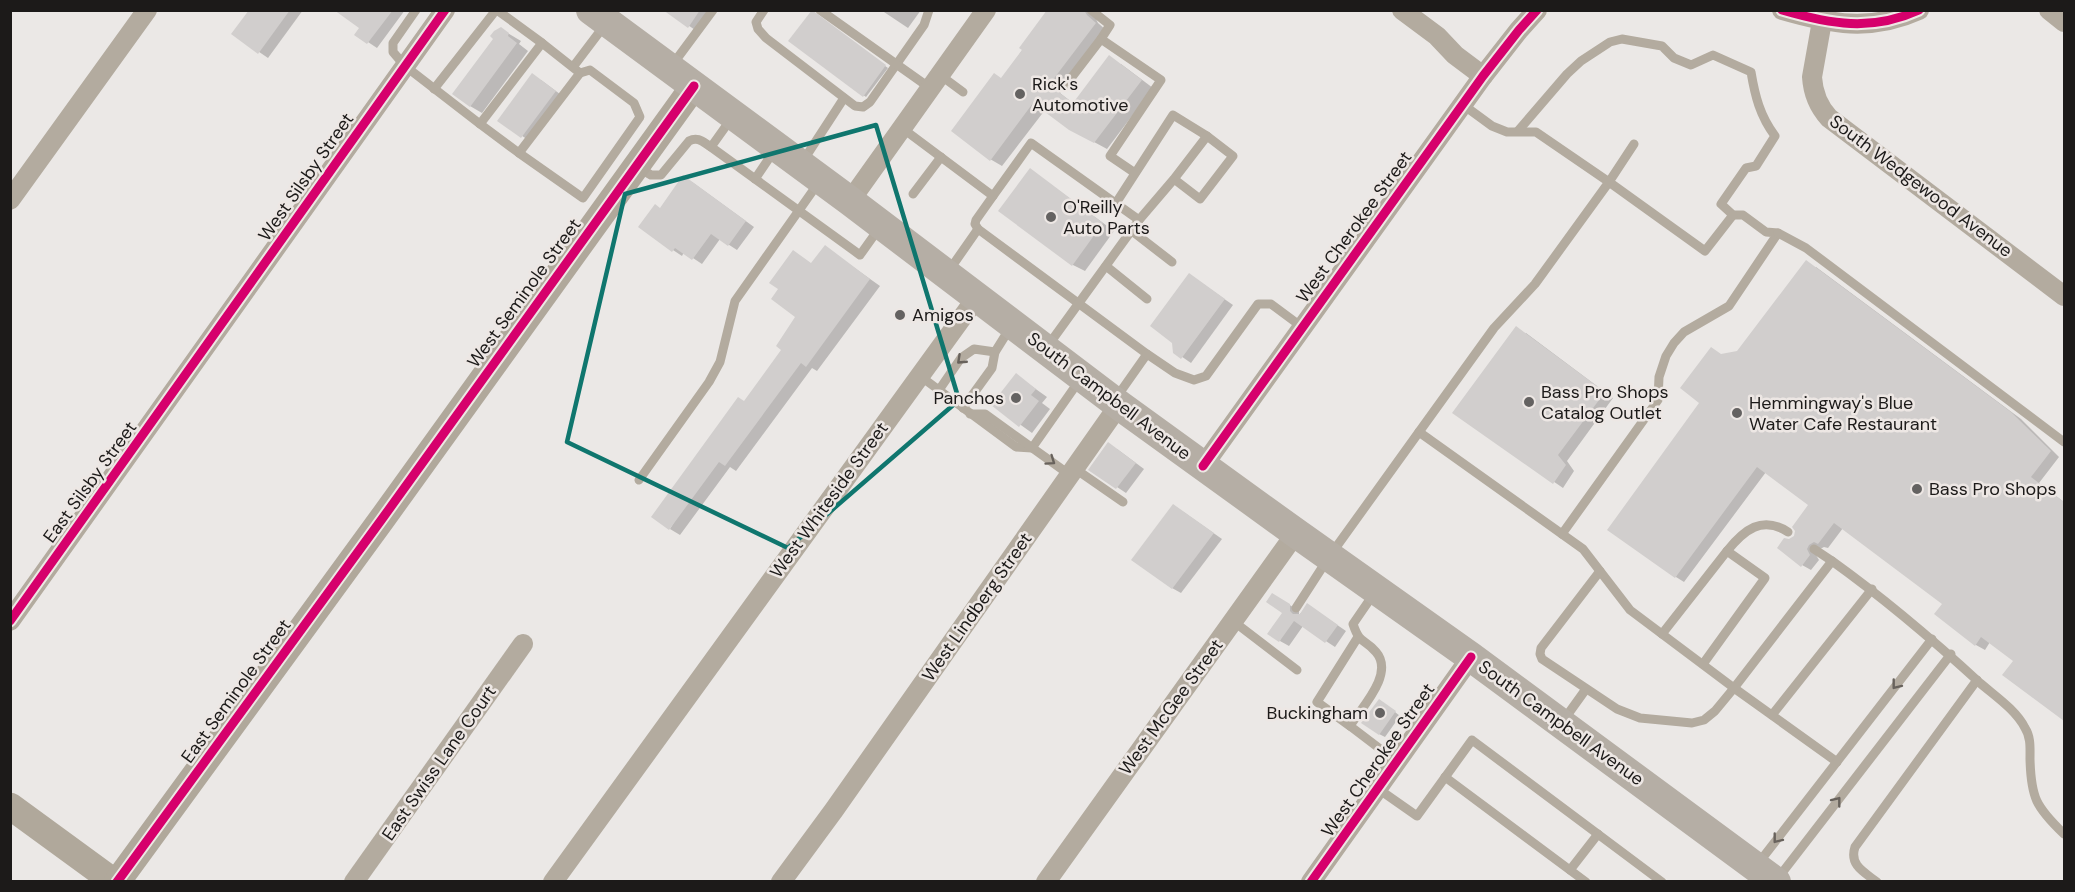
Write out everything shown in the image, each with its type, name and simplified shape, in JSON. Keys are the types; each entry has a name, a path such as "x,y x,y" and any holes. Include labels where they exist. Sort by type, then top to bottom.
{"main road":[{"name":"South Campbell Avenue","path":"599,16 850,201 1117,403 1471,657 1771,878"}],"street":[{"path":"10,200 147,10"},
{"name":"West Silsby Street","path":"195,362 445,10"},
{"path":"850,201 986,10"},
{"path":"1402,10 1437,36 1455,55 1483,75"},
{"name":"West Cherokee Street","path":"1203,466 1483,75 1537,10"},
{"path":"1782,10 1822,21 1856,24 1902,17 1919,10"},
{"path":"2049,10 2064,22"},
{"name":"South Wedgewood Avenue","path":"1822,21 1812,77 1814,94 1829,118 2064,296"},
{"name":"West Seminole Street","path":"382,519 593,205 636,166 694,86"},
{"name":"West Whiteside Street","path":"552,882 977,297"},
{"name":"East Silsby Street","path":"10,621 195,362"},
{"name":"West Lindberg Street","path":"781,882 1072,471 1117,403"},
{"name":"East Seminole Street","path":"116,882 382,519"},
{"name":"West McGee Street","path":"1046,882 1296,533"},
{"name":"East Swiss Lane Court","path":"354,882 523,644"},
{"name":"West Cherokee Street","path":"1311,882 1471,657"},
{"path":"10,806 116,882"}],"lane":[{"path":"416,10 392,47 393,52 405,66 434,89 519,153 593,205 640,117 634,103 590,70 577,70 508,14 496,10 434,89"},
{"path":"670,68 713,10"},
{"path":"764,10 756,22 758,29 766,38 855,106 862,106 870,102 924,25 929,10"},
{"path":"820,10 897,64 963,92"},
{"path":"1065,86 1110,25 1091,10"},
{"path":"519,153 577,70 599,16"},
{"path":"1101,39 1161,80 1110,156 1135,173"},
{"path":"1518,131 1567,74 1610,42 1622,39 1662,46 1674,58 1691,64 1713,55 1751,72 1755,98 1775,136 1756,166 1746,168 1720,204 1733,215 1743,215 1766,232 1778,233 1806,248 2064,442"},
{"path":"480,124 542,43"},
{"path":"639,480 709,382 720,362 735,301 799,210 810,172 844,98"},
{"path":"1462,104 1492,126 1507,132 1536,132 1705,251 1733,215"},
{"path":"711,147 733,115"},
{"path":"1116,203 1173,115 1207,136 1233,156 1200,199 1174,179"},
{"path":"902,128 993,196"},
{"path":"1046,349 1139,220 1207,136"},
{"path":"636,166 651,175 661,175 689,141 698,138 860,255 882,225"},
{"path":"1139,220 1031,143 975,224 978,230 1147,354 1175,373 1194,380 1206,376 1258,304 1270,304 1302,327"},
{"path":"1296,608 1329,557 1494,328 1535,284 1634,144"},
{"path":"755,178 776,147"},
{"path":"914,194 941,157"},
{"path":"947,274 978,230"},
{"path":"1132,231 1172,262"},
{"path":"1562,534 1658,400 1659,377 1666,356 1674,343 1684,332 1729,306 1778,233"},
{"path":"1106,266 1147,299"},
{"path":"967,411 992,368 995,352 1013,324"},
{"path":"939,390 961,358 974,350 995,352"},
{"path":"1117,403 1147,354"},
{"path":"920,376 1016,447 1032,448 1123,502"},
{"path":"1032,448 1082,376"},
{"path":"1419,432 1583,549 1630,610 1837,762"},
{"path":"1662,634 1727,551 1749,528 1764,524 1780,527 1788,532"},
{"path":"1814,549 1872,589 1951,654 2016,716 2026,728 2030,741 2031,779 2035,801 2044,815 2064,834"},
{"path":"1702,664 1765,578 1727,551"},
{"path":"1600,571 1541,648 1542,659 1628,715 1692,723 1704,720 1711,715 1832,561"},
{"path":"1772,715 1872,589"},
{"path":"1350,726 1358,712 1376,691 1382,669 1377,653 1358,637 1353,624 1376,590"},
{"path":"1233,621 1297,670"},
{"path":"1358,637 1317,702 1396,761"},
{"path":"1266,647 1273,638"},
{"path":"1771,878 1837,762 1932,639"},
{"path":"1771,878 1951,654"},
{"path":"1877,882 1854,863 1852,854 1855,847 1977,680"},
{"path":"1562,724 1586,689"},
{"path":"1377,788 1417,816 1472,740 1662,882"},
{"path":"1445,777 1586,882"},
{"path":"1570,870 1598,834"}],"highlighted area":[{"path":"876,125 959,400 788,548 567,442 625,194"}],"building":[{"path":"249,10 290,10 258,54 231,34"},
{"path":"334,10 393,10 367,44 354,35 359,28"},
{"path":"663,10 700,10 688,28"},
{"path":"812,10 886,65 863,97 788,41"},
{"name":"Rick's Automotive","path":"1047,10 1084,10 1096,23 1049,85 1073,103 1109,55 1142,80 1094,143 1069,130 1033,103 990,161 951,131 994,73 1001,78 1022,50 1019,48"},
{"path":"501,27 517,43 470,107 452,94 493,39 490,36"},
{"path":"532,73 556,91 521,138 497,121"},
{"name":"O'Reilly Auto Parts","path":"1030,168 1103,223 1072,266 998,211"},
{"path":"683,175 746,221 728,246 711,234 692,260 675,248 672,252 638,227 655,204 660,208"},
{"path":"825,245 870,279 806,367 801,363 725,466 719,462 669,530 651,517 738,397 744,401 781,350 776,346 795,317 771,299 778,289 769,283 793,250 811,263"},
{"name":"Bass Pro Shops","path":"1806,260 2011,412 2051,451 2031,477 2064,502 2064,721 2002,675 2013,661 1981,637 1975,646 1934,614 1942,604 1834,523 1818,544 1814,542 1809,545 1807,549 1810,555 1801,567 1777,548 1784,538 1789,539 1794,536 1795,531 1792,527 1808,505 1757,467 1675,578 1607,530 1699,403 1680,388 1711,347 1721,354 1737,351"},
{"path":"1189,273 1225,299 1181,359 1173,353 1172,343 1150,326"},
{"name":"Bass Pro Shops Catalog Outlet","path":"1516,326 1605,392 1558,455 1566,465 1553,484 1452,413"},
{"name":"Panchos","path":"1016,373 1036,389 1031,395 1039,401 1019,427 991,405"},
{"path":"1108,442 1136,463 1116,489 1088,470"},
{"path":"1173,504 1214,533 1172,589 1131,560"},
{"path":"1272,593 1290,604 1290,611 1293,614 1300,614 1307,603 1338,625 1325,643 1294,621 1279,642 1267,634 1282,613 1266,602"},
{"path":"1379,699 1396,711 1379,735 1361,723"}],"cycle path":[{"path":"10,621 445,10"},
{"path":"1203,466 1483,76 1537,10"},
{"path":"1782,10 1850,24 1884,21 1919,10"},
{"path":"117,882 694,86"},
{"path":"1311,882 1471,657"}],"place":[{"name":"Rick's Automotive","path":"1020,94"},
{"name":"O'Reilly Auto Parts","path":"1051,217"},
{"name":"Amigos","path":"900,315"},
{"name":"Panchos","path":"1016,398"},
{"name":"Bass Pro Shops Catalog Outlet","path":"1529,402"},
{"name":"Hemmingway's Blue Water Cafe Restaurant","path":"1737,413"},
{"name":"Bass Pro Shops","path":"1917,489"},
{"name":"Buckingham","path":"1380,713"}]}
